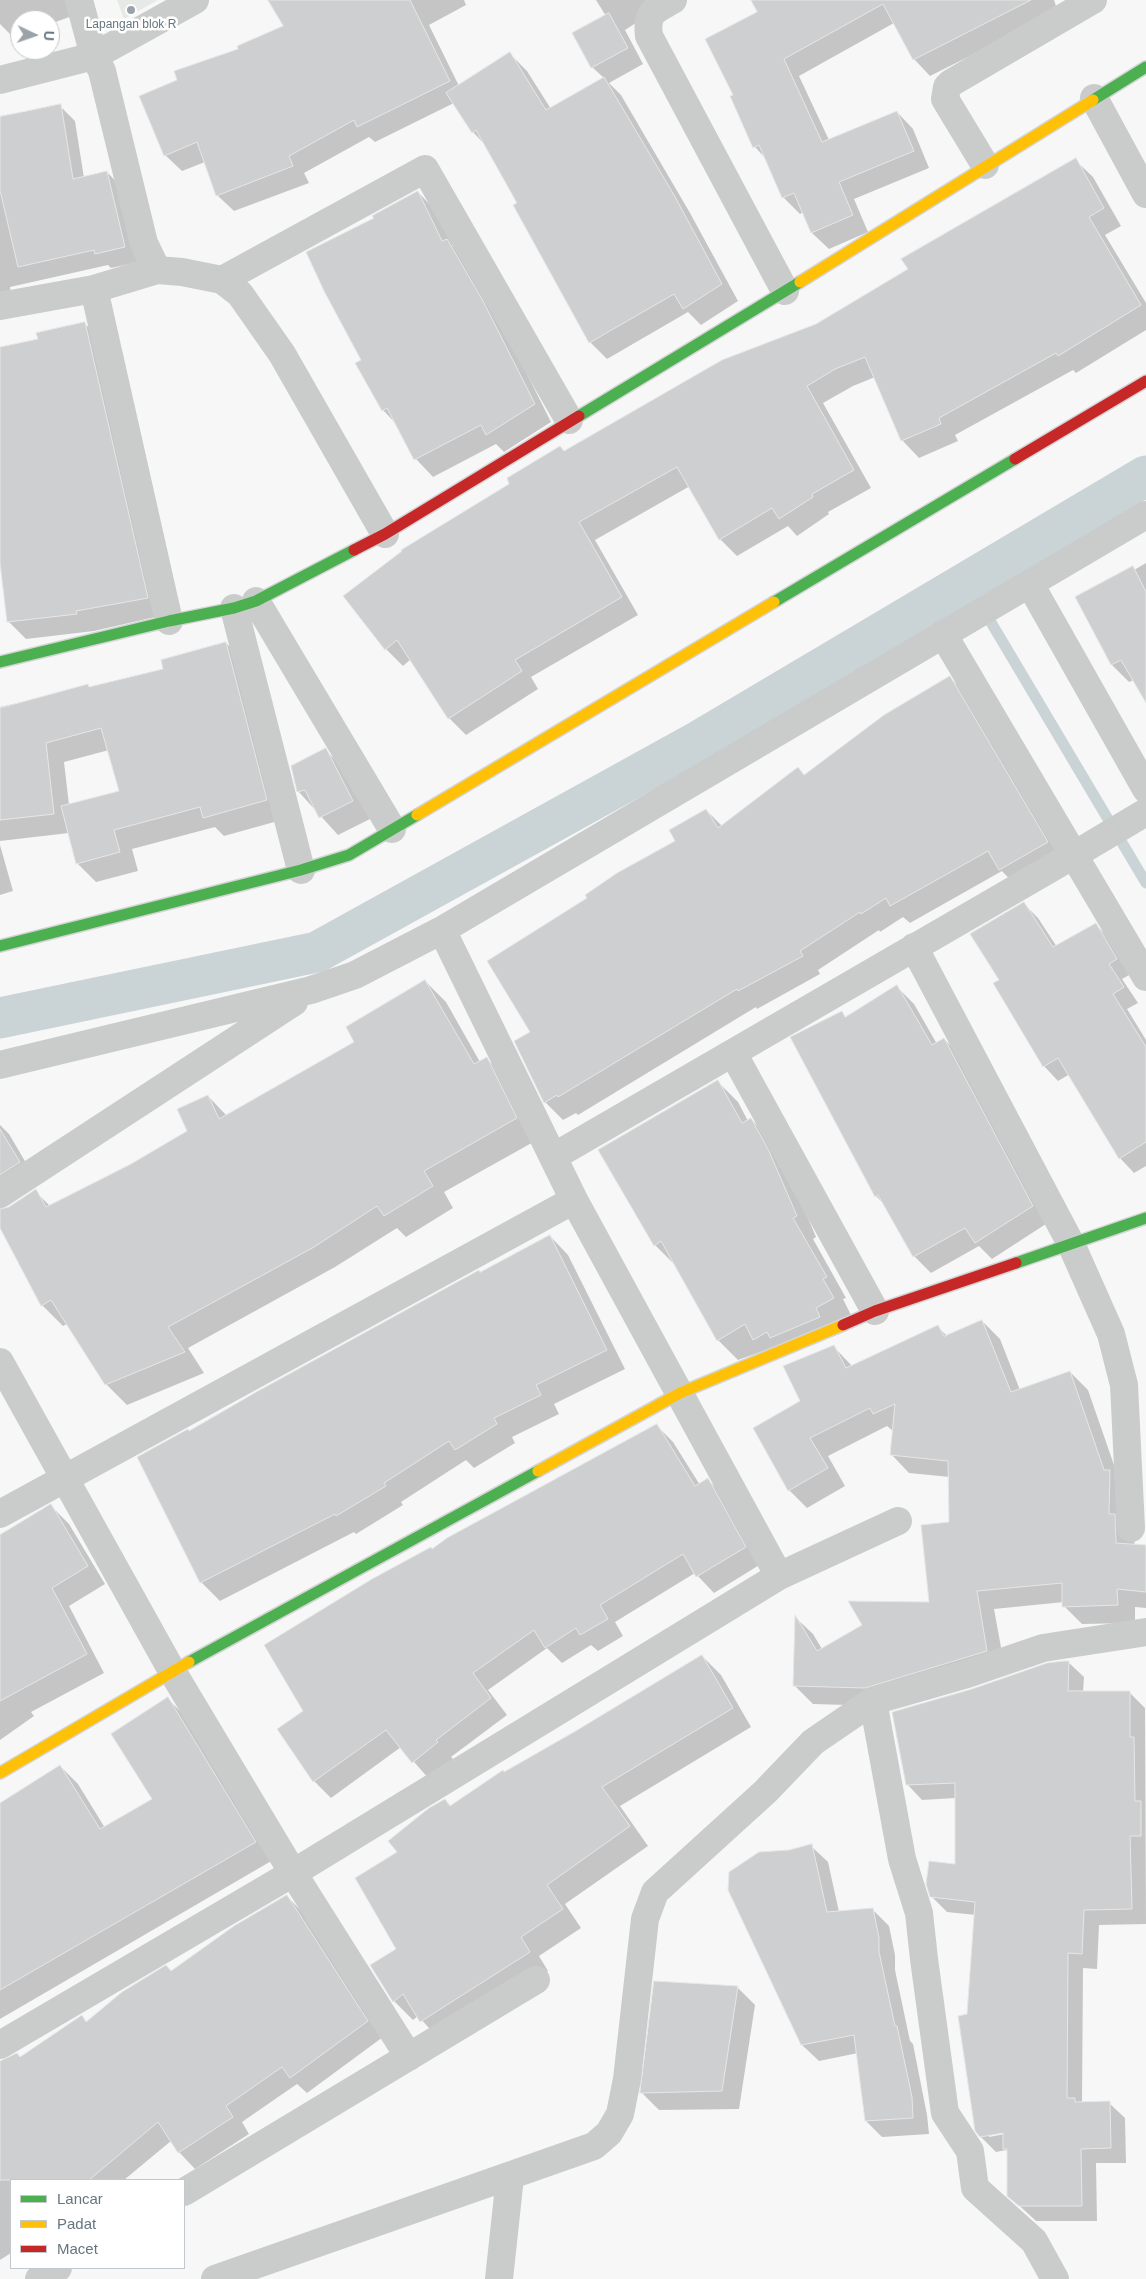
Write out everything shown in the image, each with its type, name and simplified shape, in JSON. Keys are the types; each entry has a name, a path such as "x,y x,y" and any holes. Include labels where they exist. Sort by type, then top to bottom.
{"street":[{"path":"79,0 94,56 102,71 144,243 157,270"},
{"path":"0,80 94,56 194,0"},
{"path":"673,0 652,12 648,23 649,36 785,291"},
{"path":"985,165 944,99 947,88 951,83 1089,1"},
{"path":"0,662 169,621 245,605 385,534 569,420 785,291 985,165 1146,67"},
{"path":"1094,98 1146,194"},
{"path":"222,280 424,169 569,420"},
{"path":"0,306 94,289 157,270 182,272 222,280 240,294 282,354 385,534"},
{"path":"94,289 169,621"},
{"path":"0,946 301,870 349,855 1146,381"},
{"path":"0,1065 312,990 355,975 442,930 1146,515"},
{"path":"553,1156 1079,852 1146,804 1026,586"},
{"path":"245,605 392,829"},
{"path":"245,605 301,870"},
{"path":"947,631 1079,852 1146,977"},
{"path":"442,930 574,1200 779,1576"},
{"path":"914,947 1071,1244 1111,1334 1124,1385 1131,1528"},
{"path":"0,1194 312,990"},
{"path":"733,1053 875,1311"},
{"path":"0,1514 574,1200"},
{"path":"0,1773 172,1671 680,1393 875,1311 1146,1218"},
{"path":"0,1362 172,1671 293,1873 409,2057"},
{"path":"0,2045 293,1873 779,1576 898,1522"},
{"path":"215,2279 594,2146 609,2133 620,2114 627,2079 645,1919 655,1892 766,1792 813,1742 873,1701 967,1674 1043,1648 1146,1632"},
{"path":"873,1701 902,1859 920,1913 925,1969 945,2113 970,2151 975,2188 1034,2241 1055,2279"},
{"path":"185,2191 536,1980"},
{"path":"499,2279 510,2177"},
{"path":"39,2279 56,2269"}],"shaded area":[{"name":"Lapangan blok R","path":"117,0 158,0 124,19"}],"building":[{"path":"268,0 410,0 450,81 357,127 354,120 289,156 293,166 216,196 197,142 164,156 139,96 177,80 174,71 238,49 237,46 283,26"},
{"path":"751,0 1031,0 913,60 883,4 784,59 822,142 897,111 914,151 839,182 853,215 811,233 794,193 782,198 759,145 753,148 730,96 733,95 705,39 757,12"},
{"path":"609,13 628,48 591,68 572,33"},
{"path":"510,52 546,110 604,77 674,195 722,284 683,309 674,294 589,343 513,205 517,203 476,130 472,133 446,93"},
{"path":"61,104 73,179 107,171 125,247 95,254 94,250 18,267 0,190 0,117"},
{"path":"1076,158 1104,208 1089,217 1141,305 1058,356 1056,353 939,418 941,424 901,441 865,357 835,369 807,386 854,470 812,494 813,497 779,519 772,508 719,540 677,467 579,522 622,597 515,660 522,671 448,719 397,640 385,650 343,596 401,550 509,484 507,478 560,446 564,451 722,360 816,324 908,269 901,259"},
{"path":"418,191 442,241 447,239 483,301 535,404 486,435 481,425 414,460 387,408 382,411 355,363 361,360 324,291 306,252 374,218 372,216"},
{"path":"85,322 148,598 76,611 77,614 7,622 0,563 0,347 38,339 36,333"},
{"path":"1133,566 1146,592 1146,703 1121,660 1111,665 1075,597"},
{"path":"226,642 267,800 203,818 200,807 114,830 120,852 76,864 61,806 119,791 101,728 46,743 54,814 0,820 0,708 88,684 89,687 163,669 161,660"},
{"path":"950,676 1048,842 999,870 988,851 890,906 886,898 861,914 860,912 800,951 803,956 738,991 737,989 558,1097 557,1095 544,1103 514,1041 530,1032 487,961 587,898 585,895 617,873 675,841 669,830 706,809 718,828 798,767 804,775 884,715"},
{"path":"326,748 353,801 319,818 305,790 297,792 291,766"},
{"path":"1024,902 1053,947 1096,923 1117,959 1109,964 1124,987 1113,994 1146,1047 1146,1142 1119,1159 1058,1058 1043,1067 993,983 999,980 970,934"},
{"path":"425,980 474,1064 487,1057 517,1118 424,1171 433,1186 384,1216 377,1206 314,1247 168,1327 185,1352 105,1385 51,1300 41,1306 0,1228 0,1209 9,1207 36,1189 46,1207 131,1164 187,1131 177,1109 208,1095 219,1119 354,1042 346,1027"},
{"path":"897,985 932,1045 944,1038 1033,1206 975,1243 965,1228 913,1257 878,1195 875,1197 790,1037 842,1011 845,1017"},
{"path":"718,1080 742,1123 751,1118 769,1151 797,1216 793,1218 827,1277 823,1279 834,1298 816,1308 820,1317 770,1338 767,1332 753,1340 745,1324 717,1341 661,1241 654,1246 598,1150"},
{"path":"0,1129 20,1162 0,1175"},
{"path":"550,1235 607,1350 536,1385 541,1395 494,1418 497,1424 455,1450 449,1441 384,1483 386,1486 336,1516 335,1514 200,1583 137,1457 188,1429 189,1431 479,1270 480,1272"},
{"path":"982,1320 1011,1392 1070,1371 1104,1470 1110,1470 1109,1514 1115,1514 1116,1543 1146,1545 1146,1592 1117,1589 1118,1605 1062,1607 1062,1583 977,1591 987,1651 865,1688 793,1686 795,1615 817,1651 862,1625 848,1601 929,1602 921,1525 949,1522 948,1461 890,1455 895,1404 873,1414 870,1408 810,1438 828,1468 788,1491 753,1428 800,1401 783,1366 834,1345 846,1368 938,1325 944,1336"},
{"path":"657,1424 695,1486 708,1478 746,1547 696,1577 683,1554 600,1605 608,1619 580,1635 576,1628 545,1648 534,1630 473,1673 491,1698 436,1740 438,1742 412,1763 386,1730 313,1782 277,1729 303,1711 264,1645 372,1579 431,1547 432,1549 447,1538"},
{"path":"51,1504 88,1566 52,1588 87,1654 0,1701 0,1535"},
{"path":"702,1655 733,1708 602,1787 630,1826 547,1885 563,1909 521,1937 530,1952 420,2022 403,1994 393,2002 370,1965 396,1949 355,1878 397,1852 388,1841 429,1808 445,1799 450,1806 503,1770 504,1772 574,1732"},
{"path":"1069,1661 1068,1691 1130,1691 1130,1737 1134,1737 1135,1801 1141,1801 1141,1836 1130,1836 1132,1909 1084,1910 1082,1954 1068,1953 1067,2098 1075,2098 1075,2102 1110,2101 1111,2148 1081,2149 1082,2206 1019,2206 1007,2196 1007,2149 1003,2149 1003,2133 980,2137 975,2131 958,2016 967,2014 975,1902 930,1897 926,1884 929,1861 955,1864 955,1783 906,1785 892,1712 972,1689 1047,1663"},
{"path":"168,1697 256,1842 0,1990 0,1803 60,1765 100,1829 152,1799 111,1734"},
{"path":"812,1844 827,1912 873,1908 879,1938 879,1952 912,2097 913,2118 865,2121 854,2035 801,2045 728,1890 729,1872 759,1852 789,1850"},
{"path":"287,1895 368,2021 290,2078 282,2067 226,2106 233,2117 178,2153 158,2122 90,2179 0,2180 0,2061 17,2053 20,2057 82,2015 86,2022 122,1992 166,1965 171,1971 234,1926"},
{"path":"654,1981 738,1986 722,2091 640,2093"}],"waterway":[{"path":"0,1018 317,952 699,741 1146,476"},
{"path":"967,582 1146,883"}],"traffic: fast":[{"path":"1093,100 1146,67"},
{"path":"579,416 800,282"},
{"path":"774,602 1015,459"},
{"path":"0,662 169,621 234,608 256,601 354,550"},
{"path":"0,946 301,870 349,855 417,815"},
{"path":"1016,1263 1146,1218"},
{"path":"189,1662 538,1471"}],"traffic: slow":[{"path":"800,282 1093,100"},
{"path":"417,815 774,602"},
{"path":"538,1471 680,1393 843,1325"},
{"path":"0,1773 189,1662"}],"traffic: jam":[{"path":"1015,459 1146,381"},
{"path":"354,550 385,534 579,416"},
{"path":"843,1325 875,1311 1016,1263"}],"place":[{"name":"Lapangan blok R","path":"131,10"}]}
